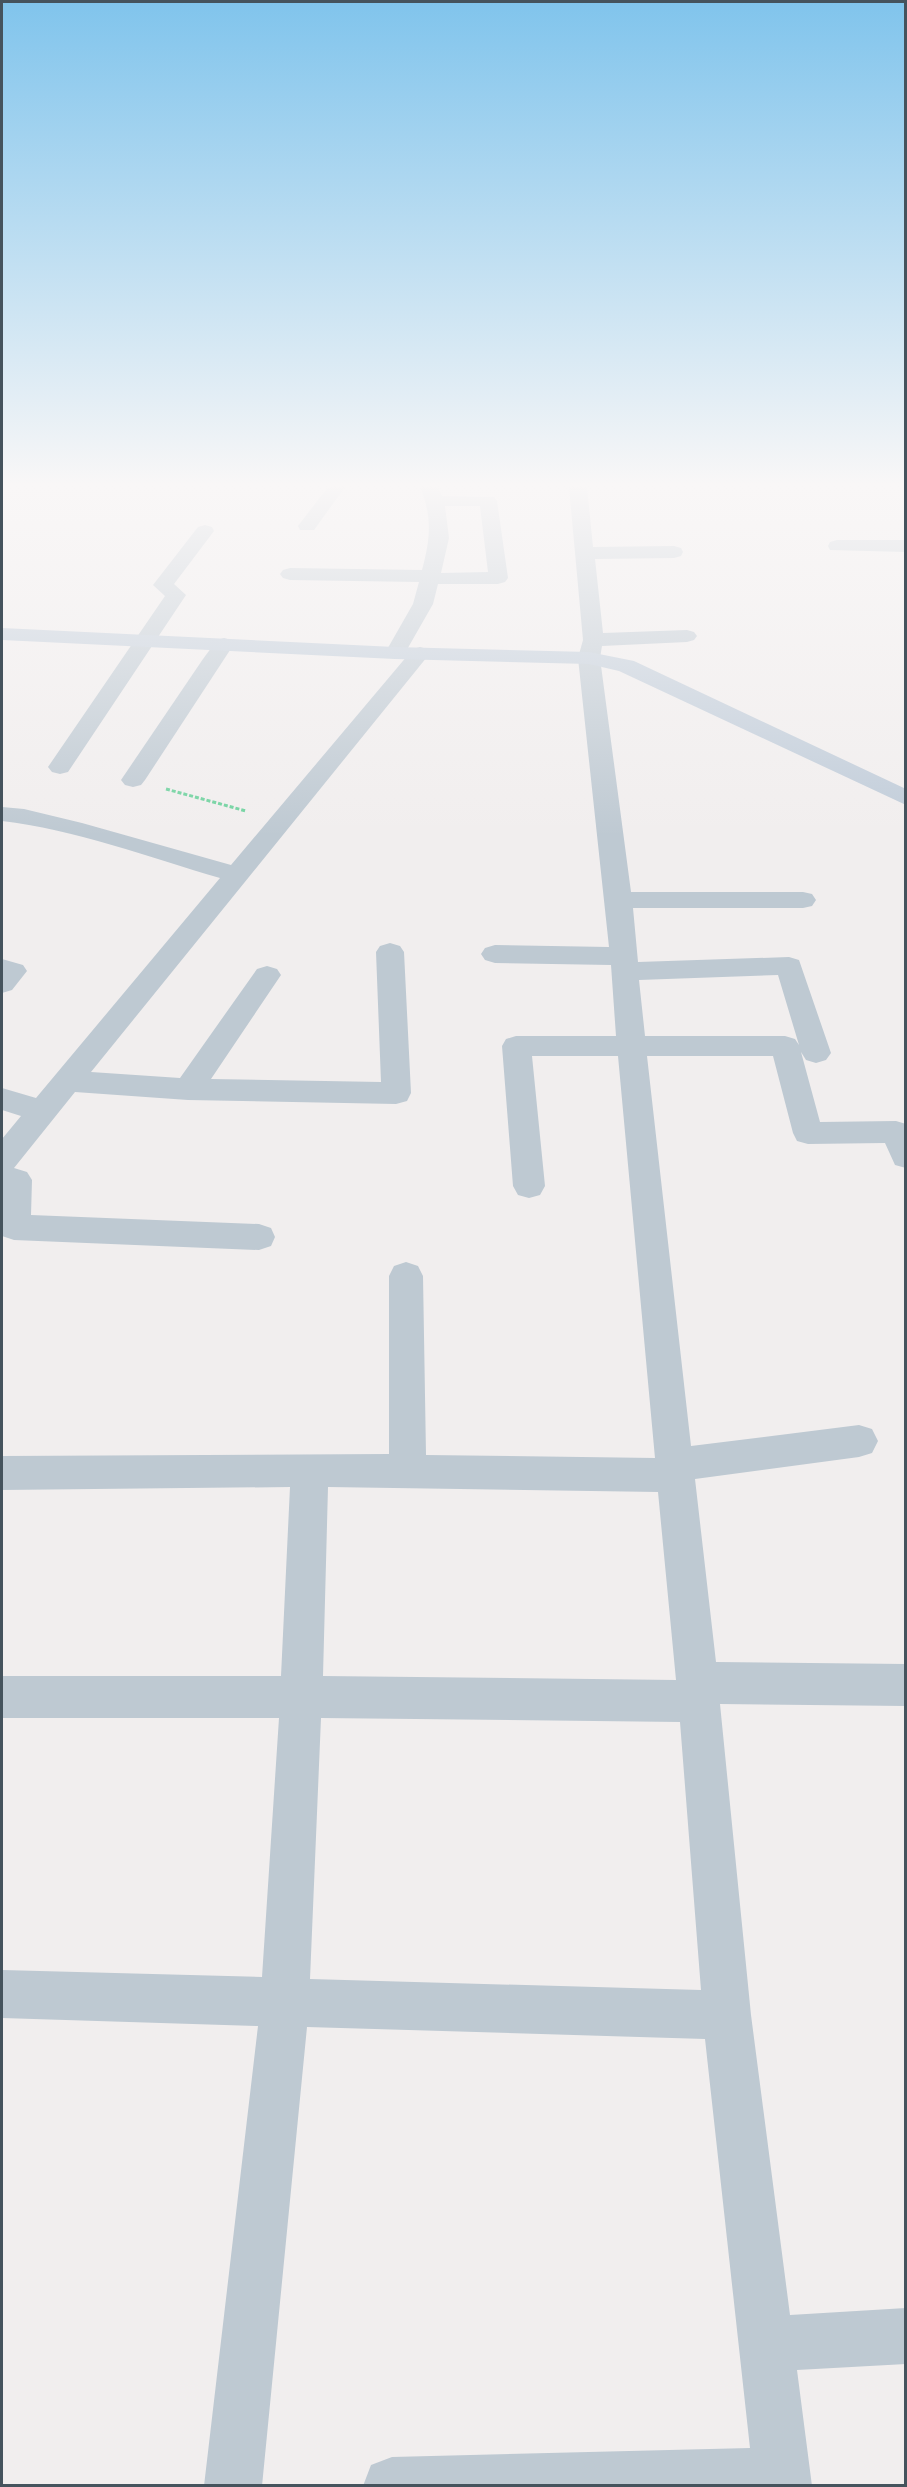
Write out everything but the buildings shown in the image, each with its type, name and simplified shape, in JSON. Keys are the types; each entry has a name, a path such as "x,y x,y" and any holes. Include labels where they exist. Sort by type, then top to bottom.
{"street":[{"path":"60,767 171,603"},
{"path":"395,652 423,603"},
{"path":"392,2486 782,2481 727,2015 698,1692 588,603"},
{"path":"2,634 420,653 591,649 687,636"},
{"path":"134,780 224,644"},
{"path":"591,649 906,798"},
{"path":"2,1160 420,653"},
{"path":"2,814 24,816 73,828 236,874"},
{"path":"619,900 803,900"},
{"path":"69,1081 188,1089 396,1093 390,952"},
{"path":"495,954 625,963 789,966 816,1053"},
{"path":"188,1089 267,975"},
{"path":"529,1186 516,1046 785,1046 808,1133 896,1132 906,1156"},
{"path":"2,1099 42,1111"},
{"path":"2,1177 16,1180 14,1227 259,1238"},
{"path":"406,1276 408,1471"},
{"path":"2,1473 676,1470 859,1441"},
{"path":"233,2486 285,2002 310,1470"},
{"path":"2,1697 301,1697 698,1692 906,1685"},
{"path":"2,1994 727,2015"},
{"path":"767,2344 906,2336"}],"path":[{"path":"134,780 280,820"}]}
